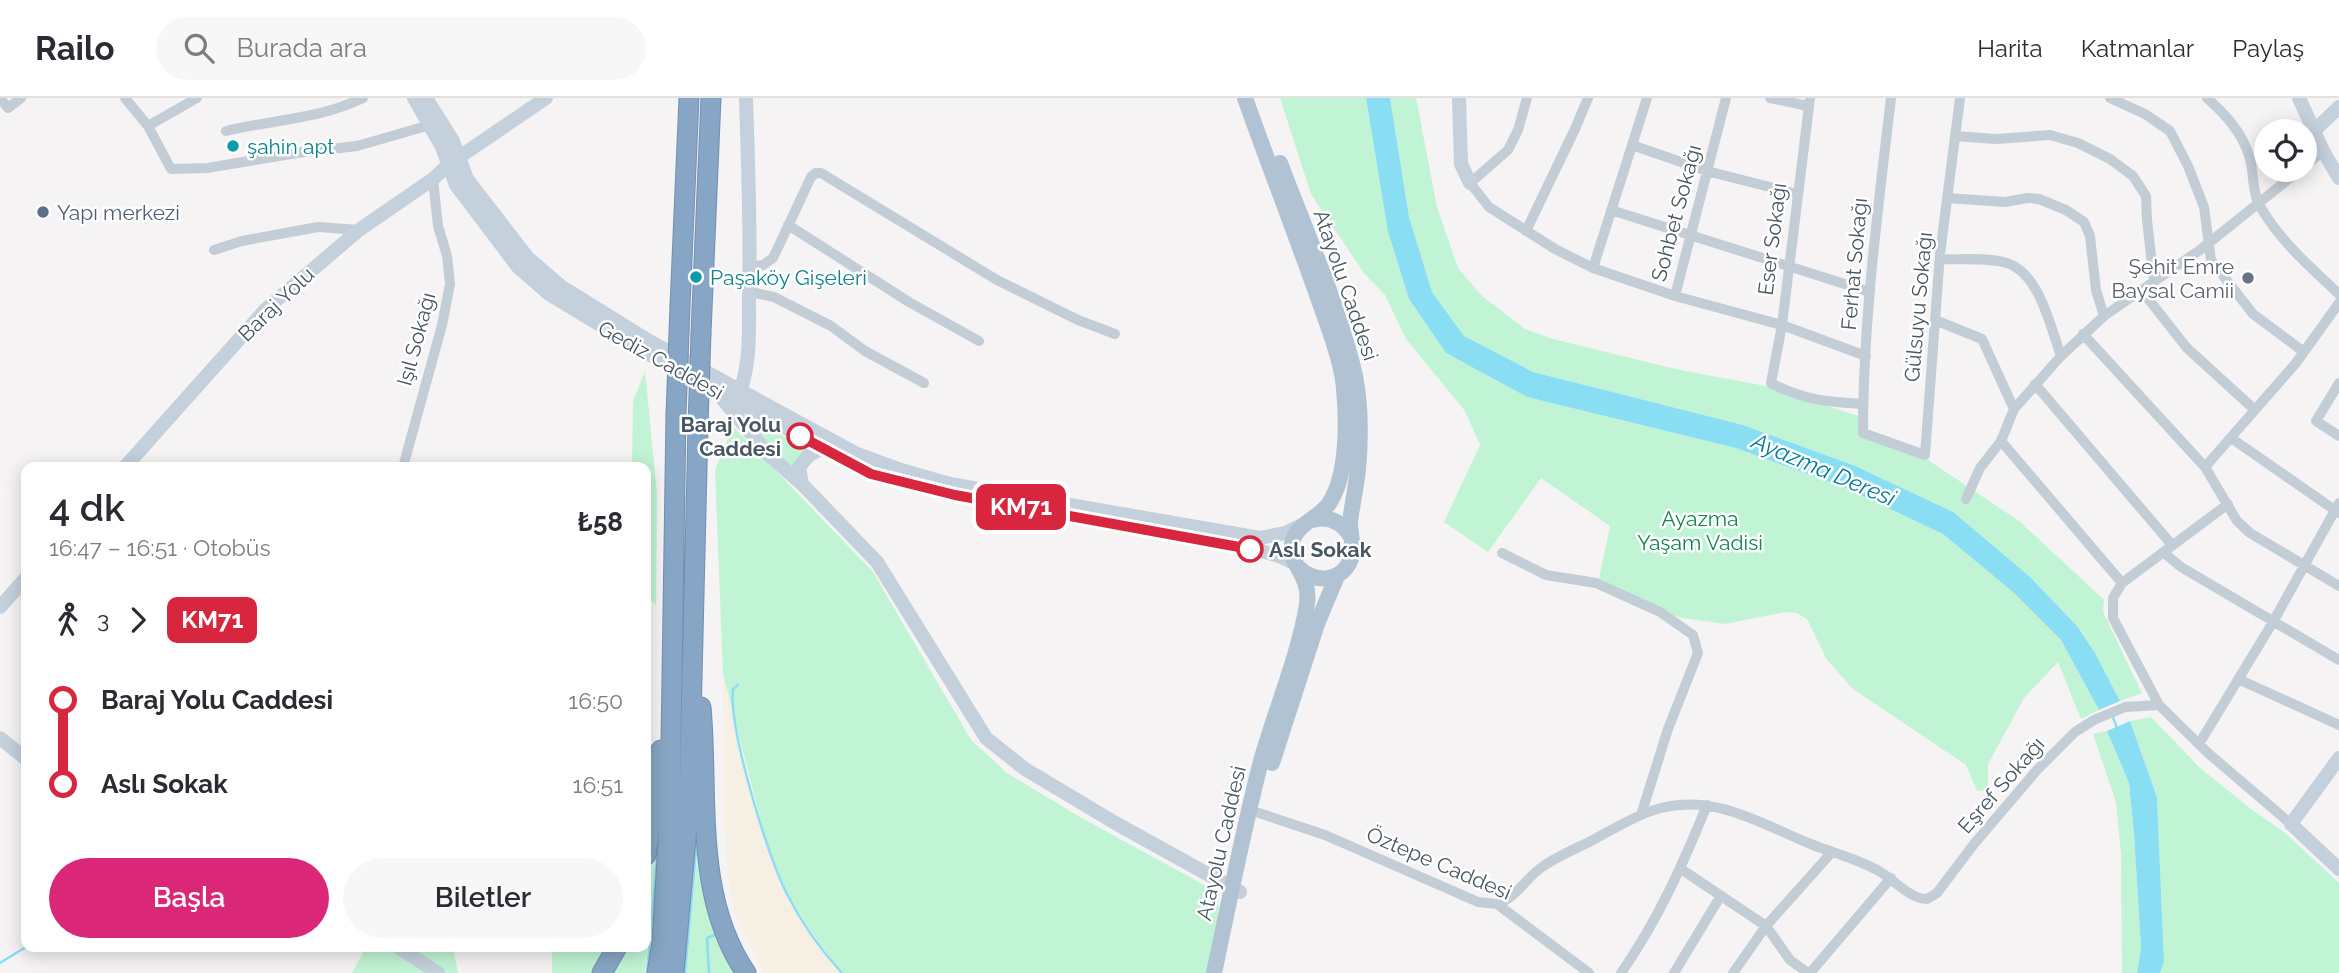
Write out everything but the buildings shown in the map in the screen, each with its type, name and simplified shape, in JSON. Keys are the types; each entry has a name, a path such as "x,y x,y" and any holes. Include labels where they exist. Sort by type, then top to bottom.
{"highway":[{"path":"657,973 662,942 670,808 676,415 689,98"},
{"path":"674,973 688,804 701,333 711,98"},
{"path":"651,821 663,738 674,582"},
{"path":"693,615 704,737 706,852 718,914 746,973"},
{"path":"602,973 614,952"}],"main road":[{"path":"414,98 454,161"},
{"path":"426,98 453,141 454,161"},
{"name":"Baraj Yolu","path":"129,462 266,309 359,230 546,98"},
{"path":"738,397 748,356 750,292 746,98"},
{"name":"Atayolu Caddesi","path":"1221,973 1262,761 1304,620 1308,589 1296,564 1292,544 1300,528 1331,501 1340,474 1346,428 1344,384 1325,318 1245,98"},
{"name":"Atayolu Caddesi","path":"1214,973 1265,785 1317,624 1337,576 1350,561 1353,544 1350,535 1358,470 1359,411 1353,365 1257,98"},
{"path":"1459,98 1461,164 1470,183"},
{"path":"2299,98 2310,119"},
{"path":"2317,128 2339,107"},
{"path":"2317,135 2339,178"},
{"name":"Gediz Caddesi","path":"454,161 456,185 518,267 549,294 645,352 715,390 738,397 855,453 901,471 950,484 1260,538 1285,533 1307,522"},
{"name":"Gediz Caddesi","path":"454,161 528,258 562,287 823,449 871,474 955,495 1249,549 1279,556 1296,564"},
{"path":"715,390 769,455 803,485 877,562 986,738 1025,769 1236,890"},
{"path":"803,485 799,467 809,455 823,449"},
{"path":"1307,522 1326,518 1336,521 1350,535"},
{"path":"1296,564 1309,576 1319,579 1337,576"},
{"path":"0,607 21,584"},
{"path":"0,738 21,755"},
{"path":"2339,758 2291,824 2339,869"},
{"path":"406,952 438,973"}],"street":[{"path":"0,98 8,108 21,98"},
{"path":"125,98 148,126 171,169 207,168 357,146 430,124"},
{"path":"148,126 197,98"},
{"path":"226,131 320,115 363,98"},
{"path":"1470,183 1508,149 1518,130 1527,98"},
{"path":"1526,231 1588,98"},
{"path":"1593,268 1647,98"},
{"name":"Sohbet Sokağı","path":"1470,183 1489,207 1555,249 1593,268 1675,296 1726,98"},
{"path":"1770,98 1809,102"},
{"name":"Ferhat Sokağı","path":"1863,433 1870,292 1891,98"},
{"name":"Gülsuyu Sokağı","path":"1863,433 1925,455 1940,259 1960,98"},
{"path":"2110,98 2145,114 2170,131 2188,166 2204,207 2211,260 2253,314 2304,352"},
{"path":"2207,98 2238,131 2249,156 2258,204 2289,244 2339,294"},
{"name":"Eser Sokağı","path":"1809,102 1782,326 1771,383 1788,392 1820,402 1863,404"},
{"path":"1955,136 1996,139 2050,135 2078,143 2110,159 2133,176 2146,196 2154,282"},
{"path":"1632,145 1707,171 1797,194"},
{"path":"2317,156 2323,151"},
{"path":"750,267 763,265 772,258 811,177 821,173 997,279 1078,320 1115,334"},
{"name":"Işıl Sokağı","path":"404,462 442,326 450,284 447,256 438,226 433,179"},
{"path":"1966,499 1980,468 2001,441 2014,409 2083,334 2104,316 2209,243 2285,182"},
{"path":"1947,198 2005,202 2028,198 2066,210 2084,222 2091,236 2096,290 2104,316"},
{"path":"1611,211 1870,292"},
{"path":"788,225 909,302 979,341"},
{"path":"214,250 242,241 318,227 359,230"},
{"path":"1940,259 2005,262 2028,277 2036,290 2061,356"},
{"path":"2142,291 2187,348 2255,410"},
{"path":"750,292 774,297 831,326 871,355 924,383"},
{"path":"1675,296 1782,326 1866,356"},
{"path":"2205,467 2304,352 2339,303"},
{"path":"1935,320 1982,339 2014,409"},
{"path":"2083,334 2205,467 2237,521 2250,533 2339,586"},
{"path":"2339,383 2316,421 2339,436"},
{"path":"2035,384 2181,567 2339,660"},
{"path":"2199,744 2337,509 2231,438"},
{"path":"2001,441 2011,456 2122,583"},
{"path":"2228,504 2122,583 2113,598 2113,618 2159,705 2199,744 2291,824"},
{"path":"1502,553 1546,575 1596,583 1660,612 1693,635 1698,653 1668,729 1641,815"},
{"path":"2238,679 2339,725"},
{"name":"Eşref Sokağı","path":"1497,904 1511,897 1531,876 1550,862 1641,815 1677,805 1707,805 1733,811 1871,866 1918,899 1931,898 2037,770 2065,741 2094,720 2125,707 2159,705"},
{"path":"1621,973 1650,930 1681,869 1707,805"},
{"name":"Öztepe Caddesi","path":"1259,813 1325,835 1478,902 1497,904 1589,973"},
{"path":"1733,973 1766,926 1832,852"},
{"path":"1681,869 1766,926 1790,960 1809,973 1891,878"},
{"path":"1674,973 1720,897"}],"green space":[{"name":"Ayazma Yaşam Vadisi","path":"1280,98 1366,98 1388,232 1409,299 1446,353 1527,397 1736,448 1846,488 1943,534 2014,593 2061,640 2099,710 2081,719 2058,662 2024,698 1988,764 1988,790 1977,791 1966,765 1853,689 1827,660 1807,619 1797,613 1785,612 1725,624 1683,618 1660,612 1599,579 1610,526 1541,478 1488,552 1444,522 1480,445 1465,411 1406,339 1385,295 1364,273 1311,194"},
{"path":"1390,98 1416,98 1437,207 1458,268 1481,295 1525,329 1553,339 1680,370 1766,386 1858,416 1859,435 1925,458 2019,521 2104,600 2103,612 2142,693 2120,701 2095,653 2077,626 2030,577 1853,465 1743,425 1533,372 1464,336 1432,292 1409,217"},
{"path":"645,371 657,494 656,605 651,600 651,462 632,462 633,401"},
{"path":"732,408 808,450 795,474"},
{"path":"733,426 873,572 971,740 1007,773 1080,817 1215,891 1219,905 1210,973 843,973 818,942 787,894 764,833 723,674 715,470"},
{"path":"2151,717 2199,767 2284,832 2339,883 2339,973 2160,973 2164,962 2157,797 2130,721"},
{"path":"2107,731 2129,783 2141,948 2137,973 2122,973 2121,855 2116,802 2093,734"},
{"path":"658,842 651,913 651,874"},
{"path":"698,849 724,954 735,973 686,973"},
{"path":"363,952 454,952 458,973 352,973"},
{"path":"552,952 604,952 592,973 552,973"},
{"path":"624,952 647,952 645,973 613,973"}],"sand":[{"path":"723,674 747,774 771,856 787,894 842,973 764,973 734,912 724,820"}],"water":[{"path":"1366,98 1390,98 1409,217 1432,292 1464,336 1533,372 1743,425 1853,465 1953,512 2030,577 2077,626 2095,653 2120,701 2099,710 2061,640 2014,593 1943,534 1846,488 1736,448 1527,397 1446,353 1409,299 1388,232"},
{"path":"2130,721 2157,797 2164,962 2160,973 2137,973 2141,948 2129,783 2107,731"}],"waterway":[{"path":"738,685 733,689 737,732 751,792 770,852 787,894 799,915 842,973"},
{"name":"Ayazma Deresi","path":"2112,715 2117,728"},
{"path":"685,973 697,840"},
{"path":"651,927 657,858"},
{"path":"709,973 707,938 715,935"},
{"path":"0,963 21,950"},
{"path":"647,973 649,952"}],"bus line":[{"name":"KM71","path":"800,436 871,474 955,495 1250,549"}],"place":[{"name":"şahin apt","path":"233,146"},
{"name":"Yapı merkezi","path":"43,212"},
{"name":"Paşaköy Gişeleri","path":"696,277"},
{"name":"Şehit Emre Baysal Camii","path":"2248,278"},
{"name":"Baraj Yolu Caddesi","path":"800,436"},
{"name":"Aslı Sokak","path":"1250,549"}]}
